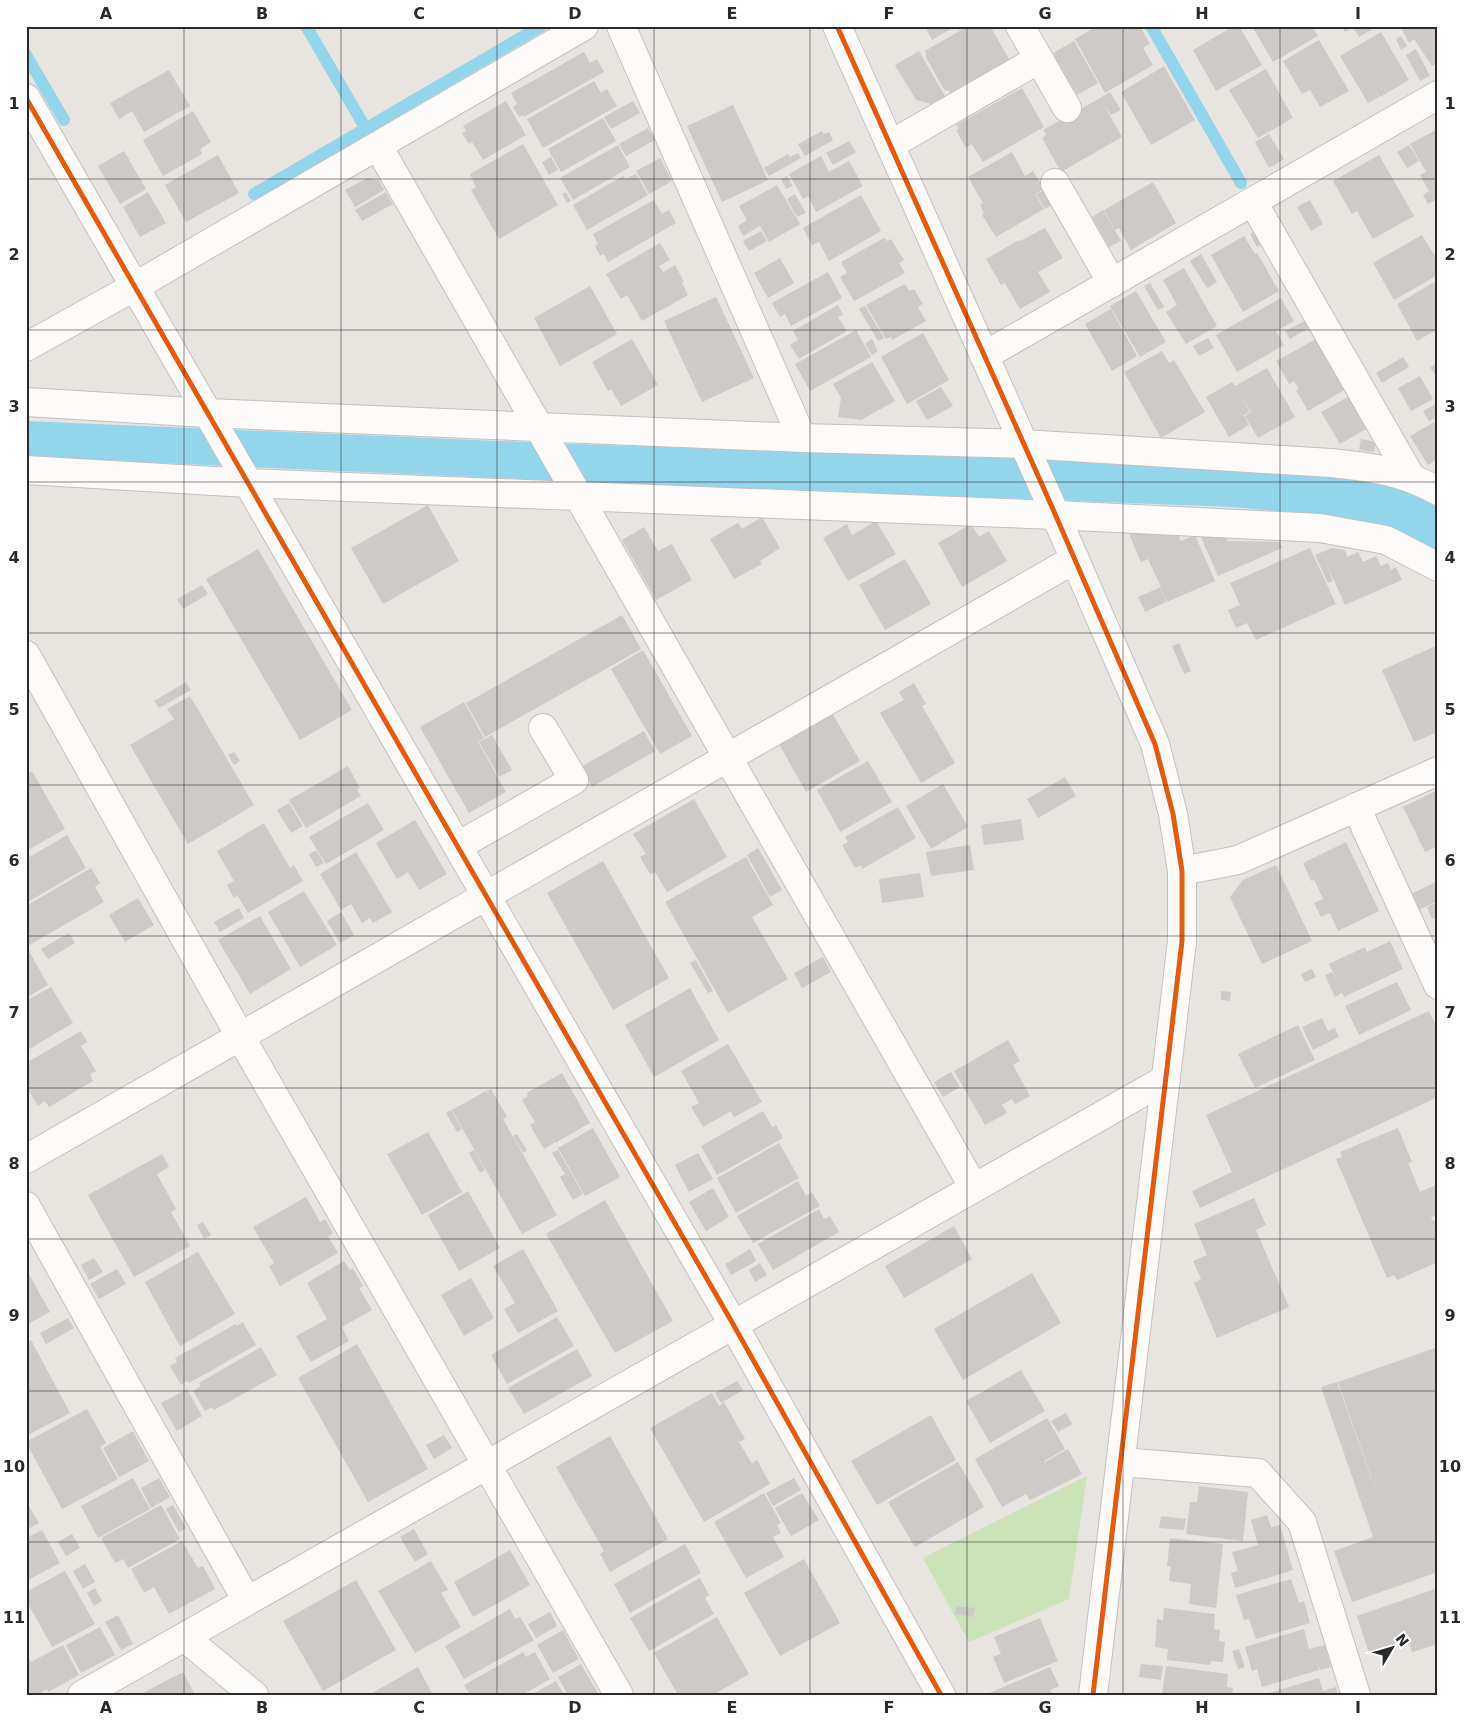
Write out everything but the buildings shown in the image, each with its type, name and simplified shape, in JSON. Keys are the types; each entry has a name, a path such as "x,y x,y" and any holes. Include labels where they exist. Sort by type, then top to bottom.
{"street":[{"path":"26,347 134,287 584,26"},
{"path":"622,26 802,438"},
{"path":"837,26 1155,744 1173,814 1182,871 1182,941 1093,1695"},
{"path":"1020,26 1067,108"},
{"path":"890,145 1039,59"},
{"path":"984,356 1438,95"},
{"path":"26,98 734,1324 941,1695"},
{"path":"378,146 974,1188"},
{"path":"1055,183 1112,282"},
{"path":"1253,202 1412,479"},
{"path":"26,402 210,418 540,431 802,438 1331,463 1380,469 1424,483 1438,491"},
{"path":"26,470 244,476 1053,511 1320,528 1386,540 1438,567"},
{"path":"26,1159 1074,559"},
{"path":"26,655 240,1036 619,1695"},
{"path":"458,846 574,780 543,728"},
{"path":"1182,871 1238,860 1438,771"},
{"path":"1356,807 1438,984"},
{"path":"82,1695 1166,1079"},
{"path":"26,1206 248,1601"},
{"path":"1121,1462 1258,1473 1302,1522 1356,1695"},
{"path":"184,1637 254,1695"}],"green space":[{"path":"1087,1476 1069,1599 969,1642 923,1558"}],"water":[{"path":"26,421 572,444 1151,463 1355,478 1401,489 1438,507 1438,552 1401,534 1342,517 1232,507 654,485 26,457"}],"waterway":[{"path":"306,26 366,129"},
{"path":"254,194 541,26"},
{"path":"1151,26 1241,183"},
{"path":"26,55 64,120"}],"cycle path":[{"path":"837,26 1052,507 1155,744 1173,814 1182,871 1182,941 1093,1695"},
{"path":"26,98 733,1324 941,1695"}]}
